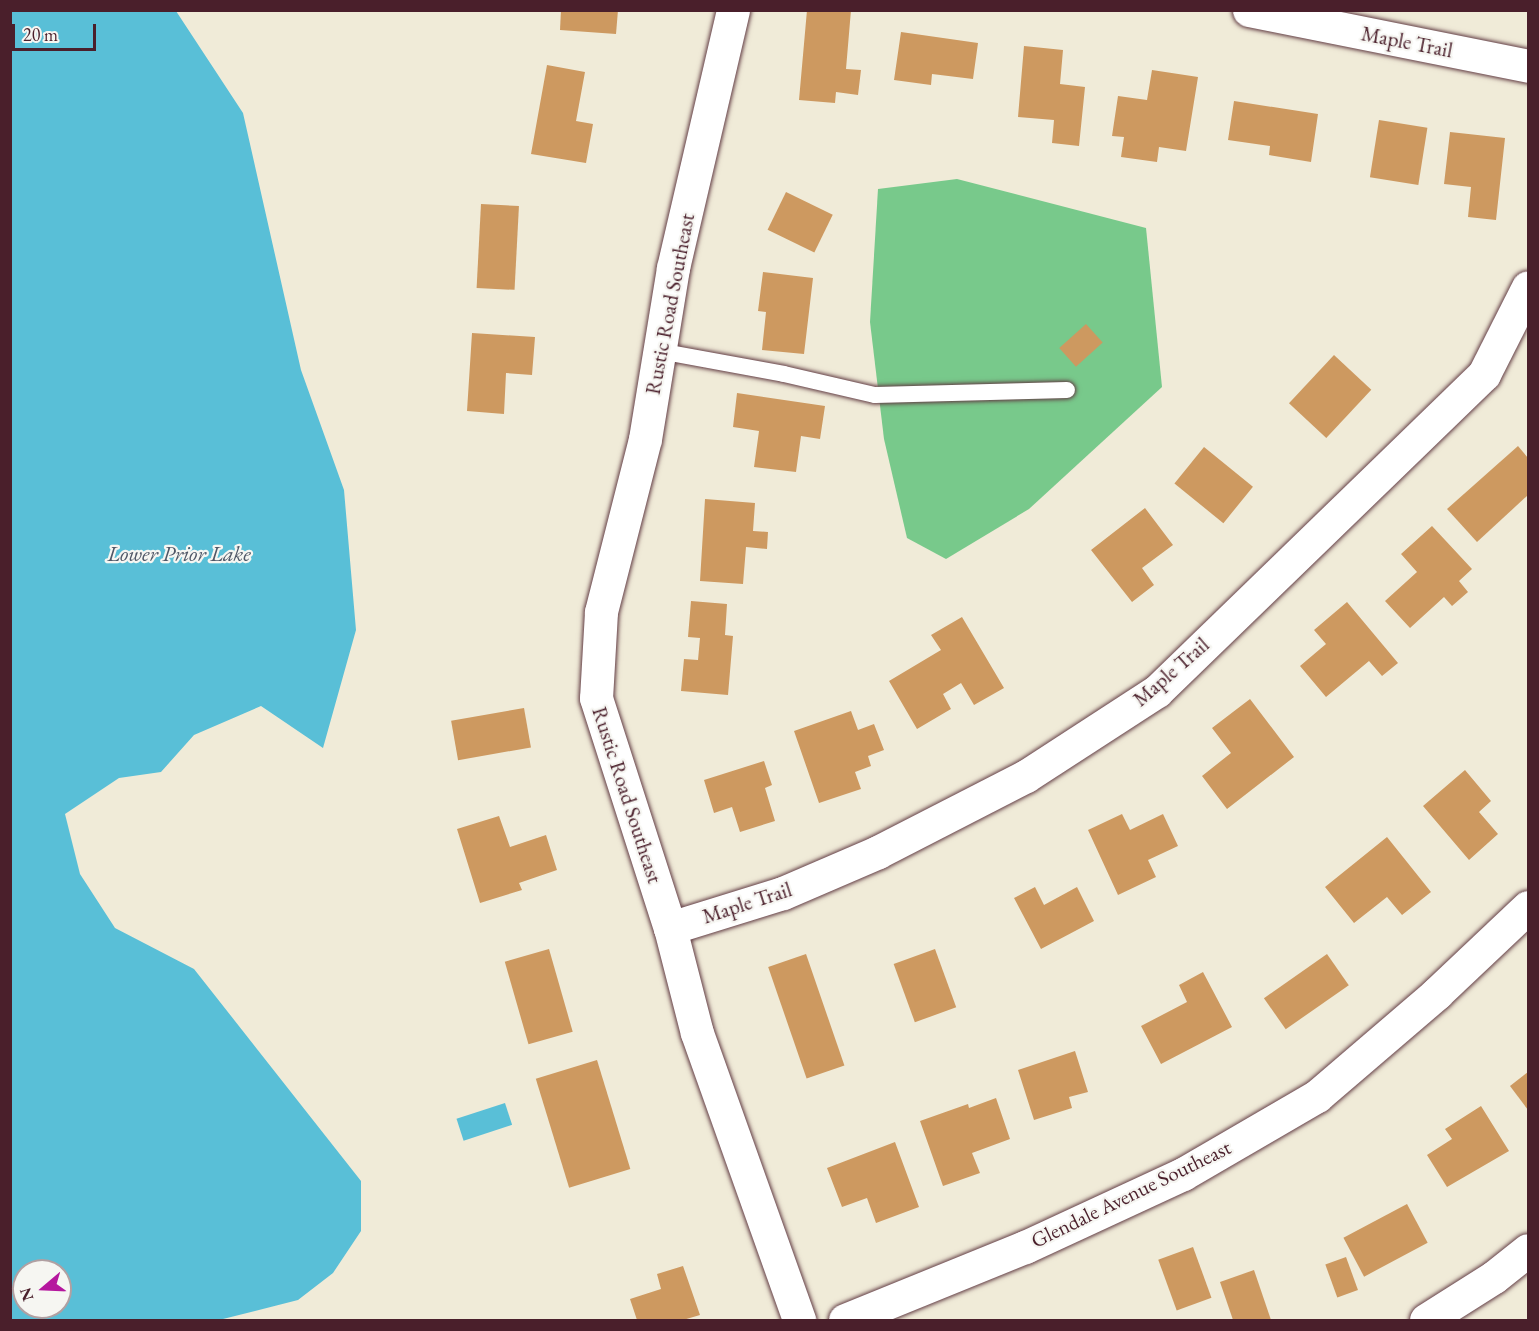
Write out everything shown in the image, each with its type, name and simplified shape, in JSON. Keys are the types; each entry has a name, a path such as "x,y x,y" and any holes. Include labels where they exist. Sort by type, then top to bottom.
{"street":[{"name":"Rustic Road Southeast","path":"733,10 673,268 645,439 601,612 596,698 670,928 697,1033 799,1320"},
{"name":"Maple Trail","path":"1249,10 1528,66"},
{"name":"Maple Trail","path":"670,928 783,893 878,852 1026,776 1157,691 1484,374 1528,287"},
{"name":"Glendale Avenue Southeast","path":"845,1320 1025,1247 1183,1174 1317,1096 1437,993 1528,908"},
{"path":"1426,1320 1494,1277 1528,1250"}],"lane":[{"path":"659,351 784,374 875,395 1066,390"}],"green space":[{"path":"957,179 1146,228 1162,387 1029,509 946,559 907,538 884,439 870,322 878,189"}],"water":[{"name":"Lower Prior Lake","path":"10,11 176,11 243,113 301,370 344,490 356,630 323,748 261,706 194,735 161,772 119,778 65,814 80,874 115,928 194,969 361,1181 361,1231 333,1273 298,1300 219,1320 11,1320"},
{"path":"505,1103 512,1125 464,1141 456,1119"}],"building":[{"path":"561,10 618,10 616,34 560,30"},
{"path":"807,10 851,10 846,69 861,70 858,95 836,92 835,103 799,100"},
{"path":"901,32 978,43 973,79 932,74 931,85 894,80"},
{"path":"1024,46 1063,50 1060,84 1085,87 1079,146 1052,143 1054,120 1018,117"},
{"path":"547,65 585,72 576,121 593,124 586,163 531,154"},
{"path":"1152,70 1198,77 1186,151 1159,147 1157,162 1121,157 1124,137 1112,136 1118,96 1147,100"},
{"path":"1234,101 1318,114 1311,162 1269,155 1270,146 1228,140"},
{"path":"1379,120 1427,128 1418,185 1370,177"},
{"path":"1450,132 1505,138 1496,220 1468,217 1471,187 1444,184"},
{"path":"786,192 833,215 814,253 768,230"},
{"path":"481,204 519,206 515,290 477,288"},
{"path":"763,272 813,278 804,354 762,350 766,312 758,311"},
{"path":"1086,324 1103,343 1076,367 1059,348"},
{"path":"472,333 535,337 532,375 506,373 504,414 467,411"},
{"path":"1334,355 1371,390 1326,438 1289,403"},
{"path":"737,393 825,406 820,439 801,436 796,472 754,467 759,431 733,427"},
{"path":"1518,446 1528,458 1528,495 1477,542 1447,509"},
{"path":"1204,447 1253,487 1223,523 1174,484"},
{"path":"705,499 755,503 753,531 768,532 767,549 746,547 743,584 700,581"},
{"path":"1145,508 1173,545 1142,568 1154,585 1132,602 1091,550"},
{"path":"1432,526 1472,569 1459,581 1468,592 1452,606 1444,597 1410,628 1385,601 1417,572 1401,554"},
{"path":"691,601 727,604 725,635 733,636 728,695 681,691 684,659 698,660 700,638 688,637"},
{"path":"1347,602 1398,663 1382,676 1369,661 1326,697 1300,666 1326,644 1314,630"},
{"path":"962,617 1004,688 974,705 961,683 943,694 951,709 917,729 889,681 941,650 931,635"},
{"path":"1250,699 1294,757 1227,809 1202,776 1231,753 1212,728"},
{"path":"524,708 531,747 458,760 451,721"},
{"path":"851,711 858,730 874,724 884,750 868,756 871,766 855,772 861,789 819,803 794,731"},
{"path":"764,761 772,785 765,788 775,821 740,832 732,807 714,813 704,780"},
{"path":"1465,770 1491,801 1479,812 1498,834 1469,860 1423,806"},
{"path":"1122,814 1130,830 1163,814 1178,846 1148,860 1156,877 1118,895 1088,830"},
{"path":"499,816 510,847 546,835 557,870 519,883 522,890 480,903 457,829"},
{"path":"1387,837 1431,892 1402,915 1387,897 1354,923 1325,887"},
{"path":"1035,887 1044,905 1077,887 1094,921 1041,949 1014,898"},
{"path":"549,949 573,1032 528,1044 505,962"},
{"path":"935,949 956,1007 915,1022 894,964"},
{"path":"806,954 844,1066 807,1079 768,967"},
{"path":"1327,954 1349,985 1286,1029 1264,998"},
{"path":"1203,972 1232,1027 1161,1064 1141,1026 1187,1002 1179,985"},
{"path":"1075,1051 1088,1092 1069,1097 1072,1108 1034,1120 1018,1070"},
{"path":"597,1060 630,1169 569,1188 536,1079"},
{"path":"1528,1072 1528,1110 1510,1086"},
{"path":"996,1098 1010,1139 972,1153 980,1173 943,1186 920,1121 968,1104 969,1108"},
{"path":"1481,1106 1509,1151 1447,1187 1427,1155 1452,1139 1445,1129"},
{"path":"895,1142 919,1207 876,1223 867,1198 842,1207 827,1168"},
{"path":"1407,1204 1428,1243 1364,1277 1343,1238"},
{"path":"1193,1247 1211,1298 1177,1310 1158,1260"},
{"path":"1346,1257 1358,1290 1337,1297 1325,1265"},
{"path":"683,1266 700,1315 683,1320 637,1320 630,1299 661,1289 657,1274"},
{"path":"1254,1270 1271,1320 1233,1320 1220,1282"}]}
